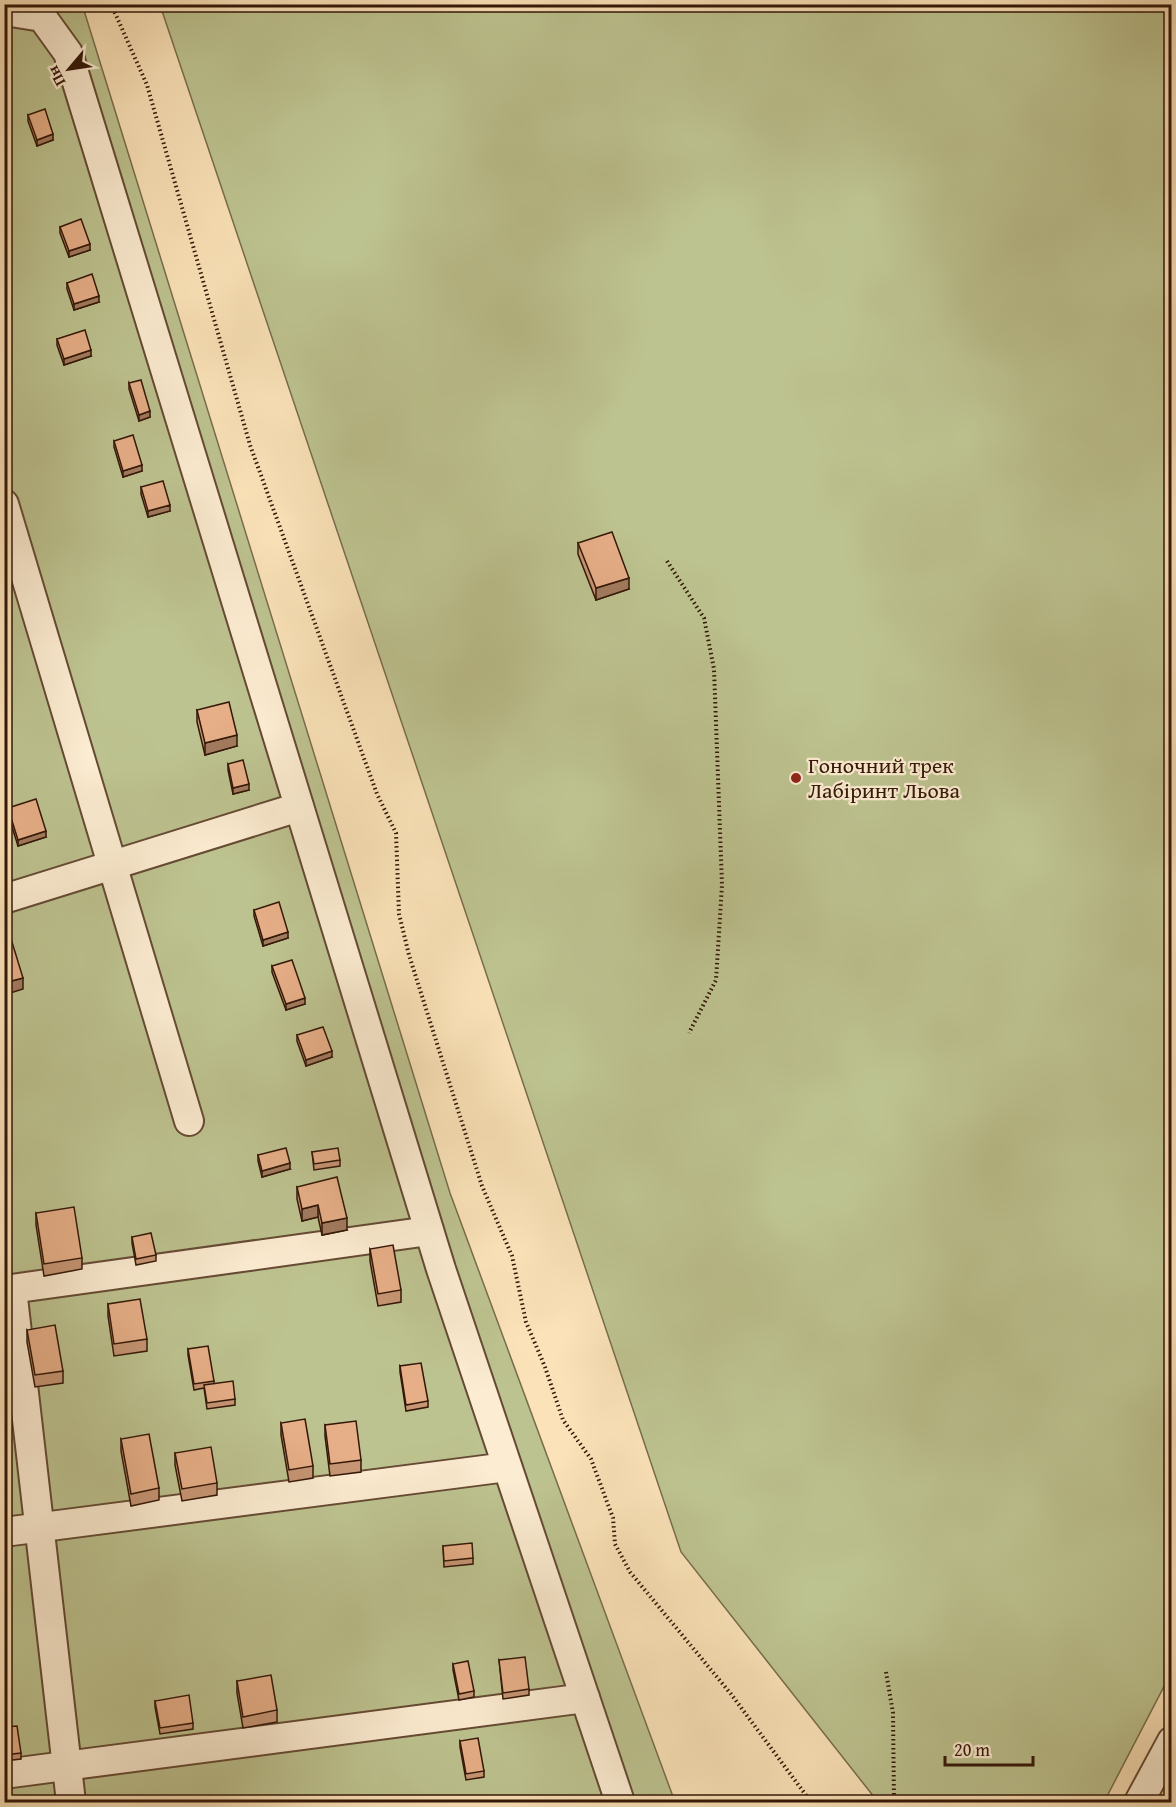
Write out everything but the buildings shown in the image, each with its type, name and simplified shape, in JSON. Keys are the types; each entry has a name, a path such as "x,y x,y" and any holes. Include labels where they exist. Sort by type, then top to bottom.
{"street":[{"path":"4,14 11,12 42,17 68,53 429,1231 620,1803"},
{"path":"4,504 189,1121"},
{"path":"4,899 299,807"},
{"path":"71,1803 8,1290 429,1231"},
{"path":"4,1532 507,1467"},
{"path":"4,1774 585,1698"},
{"path":"1139,1803 1170,1749"}],"path":[{"path":"111,4 147,85 249,445 377,794 396,833 399,914 410,955 482,1186 512,1256 526,1322 545,1367 563,1420 591,1459 612,1518 615,1544 630,1572 730,1694 811,1803"},
{"path":"667,561 704,618 714,669 722,885 717,968 716,980 689,1033"},
{"path":"886,1672 893,1713 894,1803"}],"green space":[{"path":"82,4 450,1193 675,1802 5,1802 4,5"},
{"name":"Гоночний трек Лабіринт Льова","path":"160,5 1171,5 1172,1671 1104,1802 878,1802 681,1552"}],"place":[{"name":"Гоночний трек Лабіринт Льова","path":"796,778"}]}
